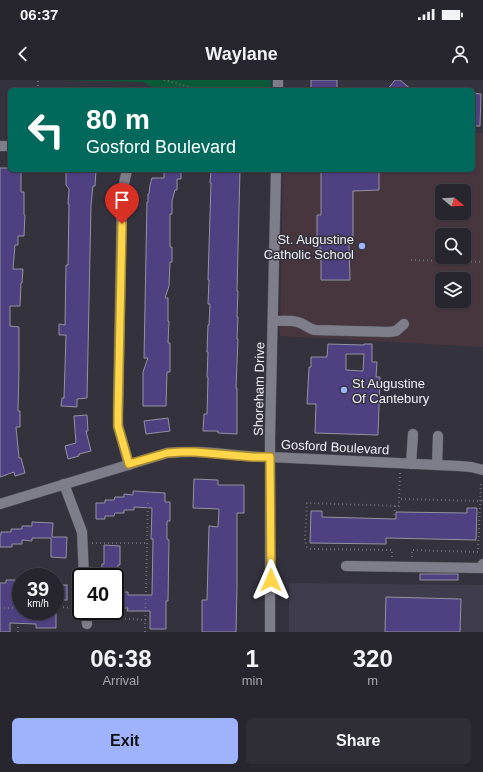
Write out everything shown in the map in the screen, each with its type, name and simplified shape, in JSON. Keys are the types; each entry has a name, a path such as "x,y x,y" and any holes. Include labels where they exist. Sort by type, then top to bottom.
{"street":[{"path":"127,172 122,192 118,426 129,464"},
{"name":"Shoreham Drive","path":"270,632 270,457 276,172"},
{"path":"273,321 297,322 310,330 389,332 396,331 404,324"},
{"path":"412,464 413,434"},
{"path":"437,465 438,436"},
{"name":"Gosford Boulevard","path":"0,504 167,453 181,452 253,457 471,467 483,470"},
{"path":"64,484 82,532 83,568"},
{"path":"346,566 482,567"}],"path":[{"path":"164,80 193,88"},
{"path":"411,260 483,262"},
{"path":"392,566 392,550 311,549 307,547 304,539 307,503 399,506 400,464"},
{"path":"412,567 412,550 478,552 480,483"},
{"path":"399,498 483,501"},
{"path":"145,632 148,503"},
{"path":"394,519 395,506"},
{"path":"82,543 147,542"},
{"path":"0,608 12,608"},
{"path":"124,618 146,620"},
{"path":"18,624 18,632"}],"shaded area":[{"name":"St. Augustine Catholic School","path":"475,133 483,133 483,347 280,336 283,172 475,172"},
{"path":"289,583 483,585 483,632 289,632"}],"green space":[{"path":"60,80 271,80 271,88 154,88 143,82"}],"building":[{"path":"311,80 337,80 337,88 311,88"},
{"path":"395,80 400,80 410,88 389,88"},
{"path":"475,93 481,94 480,126 475,126"},
{"path":"0,168 8,168 8,172 21,172 21,192 24,192 24,236 18,236 18,245 15,245 13,269 23,269 20,306 10,306 10,326 19,327 18,411 20,411 20,427 16,427 19,458 21,458 25,473 15,476 14,472 0,477"},
{"path":"66,172 96,172 91,205 87,398 77,399 77,407 61,406 62,398 64,398 66,335 59,335 59,324 65,325 69,204 69,189 66,185"},
{"path":"164,172 181,172 181,179 177,179 177,190 175,190 172,201 172,214 170,214 170,247 172,247 172,262 170,262 169,286 165,298 168,298 168,343 170,343 170,372 167,372 166,406 143,406 143,372 148,358 144,358 147,202 152,178 164,178"},
{"path":"211,172 240,172 237,291 237,434 218,433 218,431 203,431 204,414 207,414 207,352 210,304 208,304 208,280"},
{"path":"321,172 379,172 379,190 353,191 353,244 349,244 350,280 321,280 321,248 317,248 317,215 321,215"},
{"name":"St Augustine Of Cantebury","path":"328,344 372,344 372,362 377,362 376,377 380,377 378,435 315,433 316,404 307,404 309,367 311,367 311,357 327,357","holes":["346,354 364,354 363,371 346,370"]},
{"path":"87,415 88,431 86,431 91,451 68,459 65,446 76,443 74,416"},
{"path":"168,418 170,431 146,434 144,421"},
{"path":"194,479 218,480 218,485 244,485 244,513 237,513 236,632 202,632 202,600 207,600 209,526 218,527 219,509 193,508"},
{"path":"133,491 165,493 165,502 170,502 170,521 167,521 167,539 169,540 166,629 150,629 150,611 127,611 128,608 124,608 124,592 128,592 128,595 152,595 152,508 134,507 134,510 124,510 124,513 115,513 114,516 105,516 105,519 96,519 96,503 105,503 105,500 114,500 115,497 124,497 124,494 133,495"},
{"path":"467,508 477,508 476,540 386,538 386,544 310,543 311,511 322,511 322,517 396,519 396,512 467,513"},
{"path":"32,522 53,523 52,537 67,537 66,558 51,557 51,538 32,538 32,541 22,540 22,544 12,544 12,547 0,547 1,532 11,532 11,529 22,529 22,526 32,526"},
{"path":"104,545 120,546 120,565 118,565 118,568 102,568 102,564 104,564"},
{"path":"420,574 458,574 458,580 420,580"},
{"path":"6,580 12,580 12,620 56,620 56,628 36,628 36,624 10,623 10,632 0,632 0,583 6,583"},
{"path":"64,585 67,585 67,600 64,600"},
{"path":"386,597 461,599 460,632 385,632"}],"place":[{"name":"St. Augustine Catholic School","path":"362,246"},
{"name":"St Augustine Of Cantebury","path":"344,390"}],"route":[{"path":"122,224 118,426 129,464 167,453 181,452 270,457 271,580"}]}
